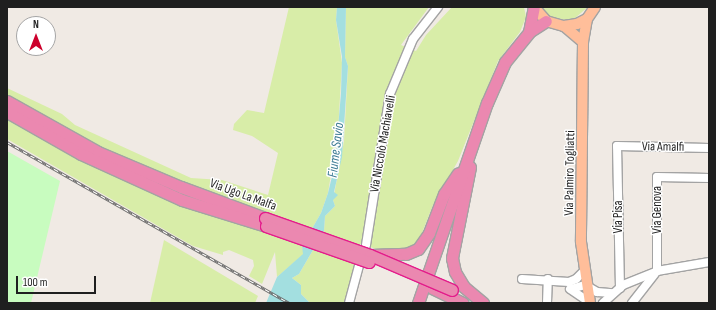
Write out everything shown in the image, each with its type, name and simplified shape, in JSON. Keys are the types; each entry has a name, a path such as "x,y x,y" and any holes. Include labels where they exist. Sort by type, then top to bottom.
{"highway":[{"path":"529,32 534,7"},
{"path":"418,303 487,103 505,62 529,32 546,21"},
{"name":"Via Ugo La Malfa","path":"7,101 98,152 265,222 372,263 432,288 463,303"},
{"path":"483,303 464,287 455,272 452,258 464,210 469,171 487,103"},
{"name":"Via Ugo La Malfa","path":"7,112 81,154 182,200 368,250 452,290 474,303"},
{"path":"368,250 386,256 406,254 418,249 424,242 444,194 470,152"},
{"path":"432,288 455,303"}],"main road":[{"path":"534,7 546,21 564,26 577,24 587,19 595,7"},
{"name":"Via Palmiro Togliatti","path":"587,19 583,42 581,242 586,285 590,303"},
{"path":"564,26 583,42"}],"street":[{"name":"Via Niccolò Machiavelli","path":"368,250 390,94 413,39 438,7"},
{"name":"Via Amalfi","path":"617,146 709,148"},
{"name":"Via Pisa","path":"616,290 617,146"},
{"name":"Via Genova","path":"657,272 657,177 709,178"},
{"path":"571,289 586,285 597,292 616,290 657,272 709,262"},
{"path":"349,303 359,266"},
{"path":"522,279 548,279 561,282 576,280 584,271"},
{"path":"632,303 657,272"},
{"path":"547,303 548,279"},
{"path":"561,282 590,303"},
{"path":"603,303 616,290"}],"green space":[{"path":"289,7 337,7 336,20 342,63 338,131 328,193 321,213 302,246 304,254 277,277 275,252 262,284 249,276 254,266 253,260 229,250 223,252 223,255 193,246 7,139 7,117 95,167 139,187 255,229 263,211 188,186 102,150 7,97 7,88 62,114 75,125 191,178 222,180 268,195 278,153 252,136 233,130 234,124 247,110 264,113"},
{"path":"346,7 429,7 401,45 416,51 426,35 452,7 524,7 526,17 520,32 498,61 458,161 433,205 420,238 408,250 383,251 360,244 345,303 310,303 301,294 301,285 292,278 299,274 324,231 325,216 335,206 333,200 344,141 348,66 345,57"},
{"path":"539,7 588,7 575,18 566,20 549,16"},
{"path":"7,151 60,181 31,303 7,303"},
{"path":"164,240 258,296 255,303 150,303"}],"water":[{"path":"337,7 346,7 345,57 348,66 342,157 334,192 338,195 333,200 335,206 325,216 324,231 299,274 292,278 301,285 301,294 310,303 266,303 277,277 303,254 302,246 321,213 328,193 335,164 341,93 342,57 336,20"}],"railway":[{"path":"7,142 289,303"}],"water label":[{"name":"Fiume Savio","path":"336,150"}]}
